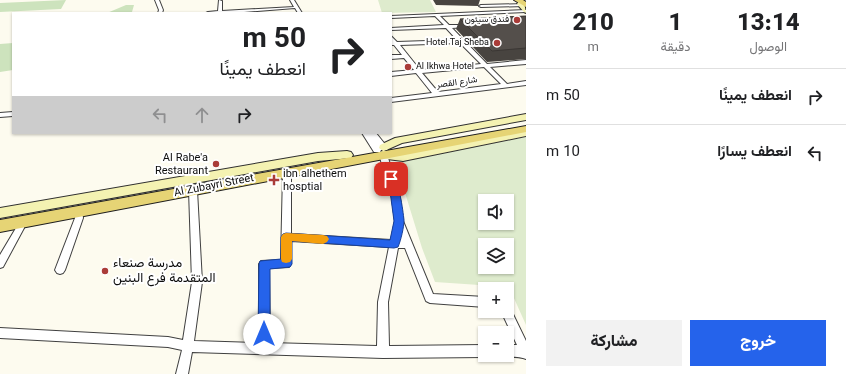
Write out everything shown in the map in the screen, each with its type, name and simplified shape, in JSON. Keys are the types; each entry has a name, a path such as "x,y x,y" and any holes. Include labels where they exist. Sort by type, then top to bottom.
{"main road":[{"path":"381,151 399,140 526,117"},
{"name":"Al Zubayri Street","path":"0,226 287,173 381,151 526,124"},
{"name":"Al Zubayri Street","path":"0,213 318,157 381,151 526,129"},
{"path":"381,151 403,156 526,133"},
{"name":"Al Zubayri Street","path":"0,219 347,155"},
{"name":"Al Zubayri Street","path":"0,230 15,227 21,222"}],"street":[{"path":"157,0 160,12"},
{"path":"220,1 220,12 294,11 288,0"},
{"path":"292,0 299,12"},
{"path":"479,0 483,12"},
{"path":"481,6 524,4"},
{"path":"392,16 483,12 524,4"},
{"path":"436,15 505,85"},
{"path":"392,29 472,26"},
{"path":"393,44 462,41"},
{"path":"393,44 418,71 436,94"},
{"path":"392,57 405,56"},
{"path":"392,74 526,62"},
{"name":"شارع القصر","path":"392,100 526,82"},
{"path":"0,115 12,114"},
{"path":"367,134 381,151"},
{"path":"372,134 381,151 395,191 399,221 430,298 478,301"},
{"path":"264,348 264,264 286,264 287,173"},
{"path":"182,374 188,346 197,282 192,190"},
{"path":"60,270 80,218 80,212"},
{"path":"383,352 383,302 399,221"},
{"path":"0,264 20,228 21,222"},
{"path":"286,237 408,244"},
{"path":"509,318 525,352 514,351"},
{"path":"0,333 168,342 188,346 383,352 478,351"}],"green space":[{"path":"66,0 61,9 0,12 0,3"},
{"path":"378,0 430,0 436,12 392,13 382,12"},
{"path":"126,5 134,5 132,12 109,12"},
{"path":"12,43 12,70 0,72 0,44"},
{"path":"526,137 526,325 514,298 514,282 478,282 478,285 435,282 422,248 398,170 403,160"}],"building":[{"path":"526,16 526,48 492,51 460,19"}],"slow traffic":[{"path":"286,259 286,237 323,239"}],"place":[{"name":"فندق سيئون","path":"517,20"},
{"name":"Hotel Taj Sheba","path":"497,43"},
{"name":"Al Ikhwa Hotel","path":"408,67"},
{"name":"Al Rabe'a Restaurant","path":"216,164"},
{"name":"ibn alhethem hosptial","path":"274,180"},
{"name":"مدرسة صنعاء المتقدمة فرع البنين","path":"105,271"}],"route":[{"path":"264,334 264,264 286,264 286,237 394,244 399,221 395,191 391,179"}]}
